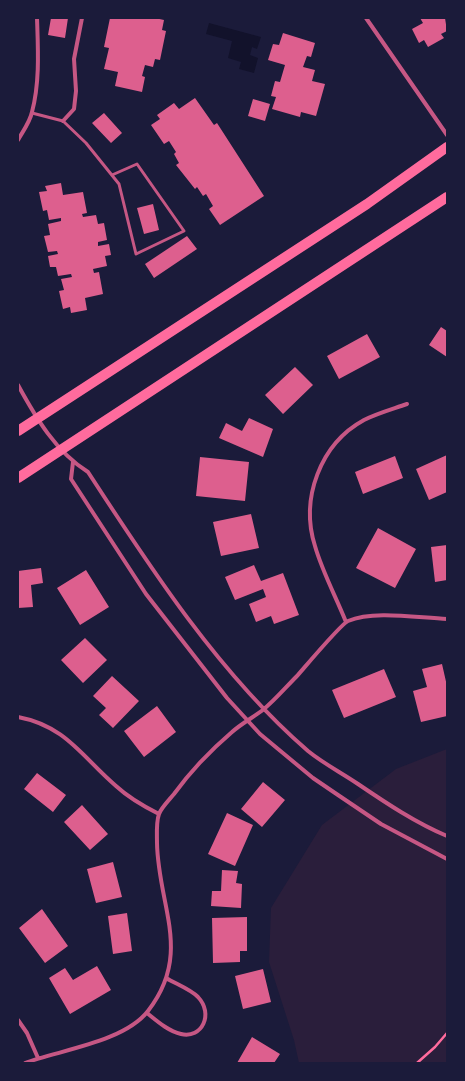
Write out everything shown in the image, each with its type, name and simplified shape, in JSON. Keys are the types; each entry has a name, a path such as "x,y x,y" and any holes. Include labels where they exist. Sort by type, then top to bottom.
{"main road":[{"path":"18,431 367,204 447,147"},
{"path":"18,478 447,197"}],"street":[{"path":"18,140 32,113 37,78 37,18"},
{"path":"63,121 74,109 76,91 74,59 82,18"},
{"path":"366,18 381,42 447,135"},
{"path":"18,385 38,418 61,450 73,462 88,472 192,624 264,709 309,752 331,768 383,802 447,836"},
{"path":"346,622 315,546 309,514 314,484 321,465 330,451 352,428 364,420 407,404"},
{"path":"73,462 71,479 146,594 183,644 248,721 282,753 338,795 392,831 447,859"},
{"path":"24,1063 92,1043 115,1034 136,1022 147,1013 160,994 166,978 171,956 172,942 171,928 158,860 159,814 180,786 202,761 233,732 264,709 346,622 369,617 447,619"},
{"path":"18,717 34,720 68,739 115,785 134,801 159,814"},
{"path":"147,1013 167,1028 182,1034 194,1032 203,1025 206,1016 205,1006 197,996 166,978"},
{"path":"18,1020 38,1058"}],"lane":[{"path":"32,113 63,121 86,143 119,184 136,254 184,231 137,164 112,175"}],"path":[{"path":"417,1063 435,1047 447,1033"}],"shaded area":[{"path":"209,23 261,37 257,49 252,47 250,55 258,58 254,73 239,69 241,62 228,58 232,41 206,34"},
{"path":"447,749 447,1063 299,1063 294,1040 269,962 271,908 322,825 396,769"}],"building":[{"path":"51,18 68,18 65,38 48,35"},
{"path":"110,18 155,18 164,20 162,30 166,31 160,60 155,59 153,67 145,65 142,76 145,77 142,92 115,86 118,72 104,69 109,48 104,47"},
{"path":"420,18 445,18 447,31 441,34 444,38 428,47 424,40 419,43 412,29 423,23"},
{"path":"283,33 315,43 311,57 307,56 303,67 315,70 312,81 325,84 316,116 301,112 300,117 272,109 276,97 271,96 275,81 280,82 285,65 268,60 273,44 279,45"},
{"path":"195,98 214,125 217,123 264,196 220,225 209,209 213,206 206,194 203,196 197,187 195,189 176,165 179,163 174,154 176,152 169,141 164,144 151,125 160,119 157,115 174,103 179,109"},
{"path":"253,99 270,104 265,121 248,116"},
{"path":"104,113 122,133 111,143 92,123"},
{"path":"61,183 63,195 83,192 87,213 82,214 83,217 96,215 98,224 104,223 107,240 98,242 98,246 109,244 111,255 105,256 107,266 93,269 94,273 99,272 103,294 85,298 87,310 71,313 70,307 63,309 59,291 64,290 61,279 72,277 71,274 58,276 56,267 50,267 48,256 58,254 57,251 48,252 44,236 50,235 48,224 61,221 61,218 49,220 47,210 43,211 39,192 47,191 45,186"},
{"path":"153,204 159,230 144,234 137,208"},
{"path":"187,236 197,249 154,278 145,264"},
{"path":"441,327 447,331 447,357 429,345"},
{"path":"367,334 380,357 339,379 327,356"},
{"path":"295,367 313,385 283,414 265,395"},
{"path":"249,418 273,429 263,457 219,438 226,423 242,431"},
{"path":"447,455 447,492 429,500 416,469"},
{"path":"395,456 403,478 363,494 355,472"},
{"path":"200,457 249,462 245,501 196,496"},
{"path":"251,514 259,548 221,556 213,522"},
{"path":"378,528 416,549 395,588 356,568"},
{"path":"447,545 447,580 435,582 431,547"},
{"path":"254,565 261,581 283,573 299,615 274,624 271,616 256,622 249,604 266,597 263,589 235,600 225,577"},
{"path":"41,568 43,583 31,585 33,607 18,608 18,571"},
{"path":"86,570 109,607 80,625 57,588"},
{"path":"85,638 107,660 83,683 61,660"},
{"path":"442,664 447,686 447,716 421,722 413,691 427,687 422,669"},
{"path":"384,669 396,697 344,718 332,690"},
{"path":"112,676 139,701 113,728 99,715 106,708 93,696"},
{"path":"157,706 176,732 144,757 124,731"},
{"path":"37,773 66,795 53,812 24,789"},
{"path":"263,782 285,800 262,827 241,809"},
{"path":"82,805 108,834 90,850 64,822"},
{"path":"227,813 253,825 235,866 208,854"},
{"path":"113,862 122,897 96,903 87,869"},
{"path":"222,870 238,871 236,883 242,884 241,908 211,906 212,891 221,891"},
{"path":"42,909 68,946 45,963 19,928"},
{"path":"127,913 132,951 113,954 108,916"},
{"path":"247,917 247,951 240,951 240,962 213,963 212,918"},
{"path":"97,966 111,990 70,1014 49,978 65,968 73,980"},
{"path":"263,969 271,1002 243,1009 235,976"},
{"path":"252,1037 280,1054 274,1063 237,1063"}]}
